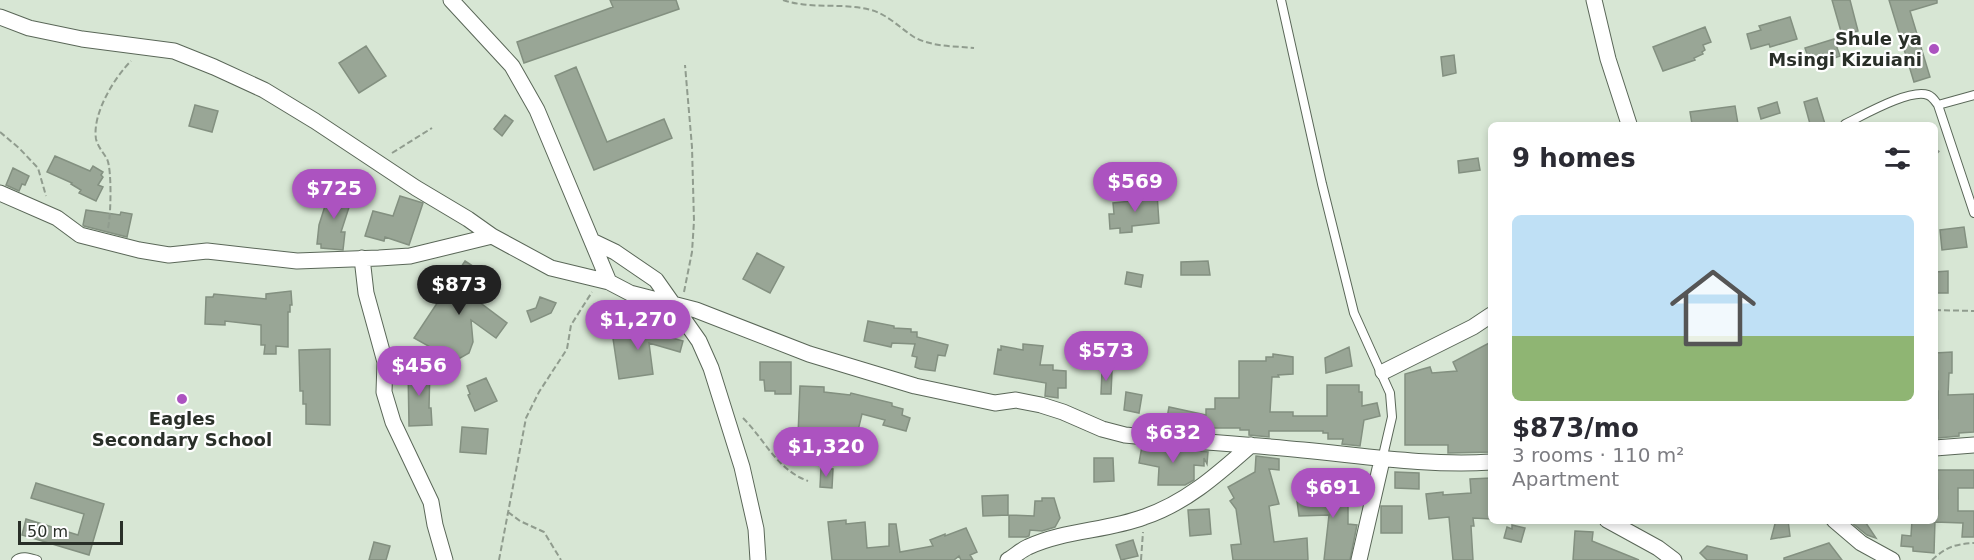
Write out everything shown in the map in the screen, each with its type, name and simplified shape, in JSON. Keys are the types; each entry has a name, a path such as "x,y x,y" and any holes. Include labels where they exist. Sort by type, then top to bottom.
{"street":[{"path":"451,0 512,66 537,110 592,242 605,281"},
{"path":"1594,0 1627,122"},
{"path":"0,17 29,28 81,39 174,51 214,67 264,90 492,236 551,268 605,281 630,293 677,305 809,354 915,386 996,403 1016,400 1041,405 1102,429 1125,435 1251,445 1382,460 1458,464 1488,462"},
{"path":"0,193 57,218 80,235 139,250 177,256 207,251 297,261 410,256 492,236"},
{"path":"592,242 615,252 656,280 677,305 699,340 722,401 739,457 756,529 758,560"},
{"path":"362,258 366,293 385,362 384,392 393,422 431,502 445,560"},
{"path":"1383,372 1473,327 1488,317"},
{"path":"1008,560 1026,548 1042,542 1105,529 1145,517 1187,496 1209,481 1251,445"},
{"path":"1938,448 1974,445"},
{"path":"1359,560 1382,460"},
{"path":"1614,524 1658,548 1674,560"},
{"path":"1839,524 1861,543 1892,560"}],"lane":[{"path":"1281,0 1322,184 1354,312 1383,372 1390,393 1392,417 1382,460"},
{"path":"1849,122 1910,96 1923,94 1931,96 1938,105 1974,213"},
{"path":"1938,105 1974,95"},
{"path":"16,560 28,557 37,560"}],"path":[{"path":"783,0 810,6 849,6 868,9 880,13 915,37 928,43 974,48"},
{"path":"105,242 110,213 109,166 96,141 98,116 118,76 145,47"},
{"path":"677,305 692,252 694,221 692,147 685,65"},
{"path":"377,163 432,128"},
{"path":"0,132 38,168 47,200 57,218"},
{"path":"499,560 515,482 522,433 529,412 567,349 571,325 605,281"},
{"path":"1938,310 1974,312"},
{"path":"722,401 758,434 777,462 799,478 808,481"},
{"path":"508,512 519,521 544,532 561,560"},
{"path":"1141,560 1145,517"},
{"path":"1932,560 1947,547 1974,543"}],"building":[{"path":"610,0 676,0 679,9 524,63 517,42 613,7"},
{"path":"1832,0 1850,0 1858,31 1842,35"},
{"path":"1889,0 1937,0 1937,3 1910,11 1930,77 1914,82"},
{"path":"1790,17 1797,39 1770,47 1769,44 1751,49 1747,34 1761,30 1759,26"},
{"path":"1705,27 1711,42 1703,45 1705,50 1703,54 1694,58 1695,60 1663,71 1653,47"},
{"path":"1834,39 1840,56 1811,66 1805,48"},
{"path":"366,46 386,76 359,93 339,63"},
{"path":"1454,55 1456,73 1443,76 1441,57"},
{"path":"576,67 607,142 664,119 672,138 594,170 555,76"},
{"path":"1817,98 1824,122 1809,122 1804,102"},
{"path":"1777,102 1780,113 1761,119 1758,108"},
{"path":"195,105 218,111 212,132 189,126"},
{"path":"1735,106 1738,122 1692,122 1690,112"},
{"path":"505,115 513,121 502,136 494,129"},
{"path":"55,156 90,171 93,166 103,172 98,185 103,187 96,201 79,193 81,190 72,183 47,172"},
{"path":"1478,158 1480,170 1459,173 1458,161"},
{"path":"13,168 29,176 19,191 6,185"},
{"path":"331,187 353,195 341,232 345,232 343,250 321,248 321,244 317,244 319,225"},
{"path":"1157,193 1159,223 1132,226 1132,232 1120,233 1120,228 1110,229 1109,214 1114,214 1113,203 1141,200 1141,195"},
{"path":"400,196 423,203 409,245 385,237 384,241 365,236 373,211 393,216"},
{"path":"86,210 120,215 121,212 132,214 127,237 84,226"},
{"path":"1964,227 1967,247 1942,250 1940,230"},
{"path":"757,253 784,267 770,293 743,279"},
{"path":"465,261 488,276 474,298 507,323 496,338 471,320 473,342 469,353 455,361 414,338"},
{"path":"1208,261 1210,275 1181,275 1181,262"},
{"path":"1948,271 1948,293 1938,293 1938,272"},
{"path":"1127,272 1143,275 1141,287 1125,284"},
{"path":"291,291 292,305 288,312 288,347 276,346 276,354 264,354 265,345 261,345 261,325 225,321 225,325 205,324 206,297 213,297 214,294 266,299 266,294"},
{"path":"540,297 556,303 551,313 531,322 527,311 536,308"},
{"path":"868,321 894,326 894,328 911,329 911,332 917,332 917,337 948,345 945,356 938,355 935,371 915,367 917,357 912,356 915,344 892,343 891,347 864,341"},
{"path":"611,325 639,332 640,329 683,341 680,352 649,343 653,374 619,379"},
{"path":"1023,344 1043,346 1040,365 1053,365 1053,370 1066,371 1066,388 1058,388 1058,398 1045,396 1046,383 994,374 998,349 1001,350 1001,346 1023,350"},
{"path":"1488,344 1488,452 1448,453 1448,445 1405,445 1405,374 1430,367 1432,373 1457,371 1453,362"},
{"path":"1349,347 1352,366 1326,373 1325,358"},
{"path":"330,349 330,425 306,424 306,404 303,404 303,391 300,391 299,350"},
{"path":"1952,352 1952,373 1949,373 1948,395 1974,394 1974,432 1938,438 1938,353"},
{"path":"1273,354 1293,357 1293,374 1272,377 1270,412 1293,412 1293,416 1327,416 1327,385 1359,385 1359,392 1362,392 1362,406 1377,403 1380,416 1364,420 1360,446 1342,444 1343,439 1328,439 1328,433 1323,433 1323,431 1269,431 1269,437 1249,435 1249,430 1240,430 1240,428 1214,428 1209,432 1169,429 1170,424 1166,423 1169,407 1206,415 1206,409 1215,409 1215,398 1239,398 1239,361 1266,361 1266,357 1273,357"},
{"path":"760,362 791,362 791,394 775,394 775,391 765,391 764,380 760,380"},
{"path":"408,367 430,367 429,408 431,408 432,425 409,426"},
{"path":"1102,371 1112,371 1111,394 1101,394"},
{"path":"486,378 497,401 475,411 467,386"},
{"path":"800,386 824,387 824,392 850,395 851,393 892,403 892,406 903,409 902,415 910,418 906,431 883,425 885,420 862,414 853,451 837,449 838,444 800,439 798,435"},
{"path":"1126,392 1142,395 1139,413 1124,410"},
{"path":"462,427 488,429 486,454 460,452"},
{"path":"1142,446 1208,452 1207,464 1204,458 1204,466 1194,465 1194,480 1185,485 1158,485 1159,467 1139,463"},
{"path":"1256,456 1279,459 1279,470 1269,469 1279,504 1269,506 1274,542 1307,538 1308,560 1233,560 1231,545 1241,544 1236,509 1230,501 1234,498 1228,487 1255,472"},
{"path":"1094,458 1113,458 1114,481 1094,482"},
{"path":"821,468 833,469 832,488 820,487"},
{"path":"1938,470 1974,470 1974,488 1958,488 1958,511 1974,511 1974,537 1962,537 1963,523 1938,522"},
{"path":"1395,472 1419,473 1419,489 1395,488"},
{"path":"1488,478 1488,519 1473,518 1474,526 1471,526 1473,560 1453,560 1449,517 1429,519 1426,494 1471,493 1470,479"},
{"path":"36,483 104,504 89,555 22,535 26,519 78,535 84,514 31,498"},
{"path":"1323,486 1357,486 1355,499 1348,499 1348,524 1357,525 1350,560 1324,560 1329,515 1299,516 1297,501 1314,498 1314,489 1323,489"},
{"path":"1008,495 1008,515 983,516 982,496"},
{"path":"1042,498 1054,498 1060,518 1055,527 1042,531 1030,530 1029,536 1026,537 1009,537 1009,515 1034,516 1035,501 1042,501"},
{"path":"1381,506 1402,506 1402,533 1381,533"},
{"path":"1209,509 1211,534 1190,536 1188,510"},
{"path":"846,520 846,524 865,522 867,548 889,546 889,524 896,524 900,552 933,546 930,540 966,528 977,552 970,555 973,560 961,560 959,556 954,560 832,560 828,522"},
{"path":"1775,524 1788,524 1790,536 1771,539"},
{"path":"1853,524 1867,524 1876,538 1867,535"},
{"path":"1912,524 1935,524 1934,553 1913,551 1913,547 1901,546 1902,535 1911,536"},
{"path":"1512,525 1525,528 1521,542 1504,538 1507,527 1512,529"},
{"path":"1575,531 1593,532 1592,541 1639,560 1573,560"},
{"path":"1133,540 1138,556 1121,560 1116,545"},
{"path":"374,542 390,546 386,560 369,560"},
{"path":"1829,543 1842,560 1784,560 1784,558"},
{"path":"1707,546 1747,555 1747,560 1707,560 1700,553"}],"place":[{"name":"Shule ya Msingi Kizuiani","path":"1934,49"},
{"name":"Eagles Secondary School","path":"182,399"}]}
